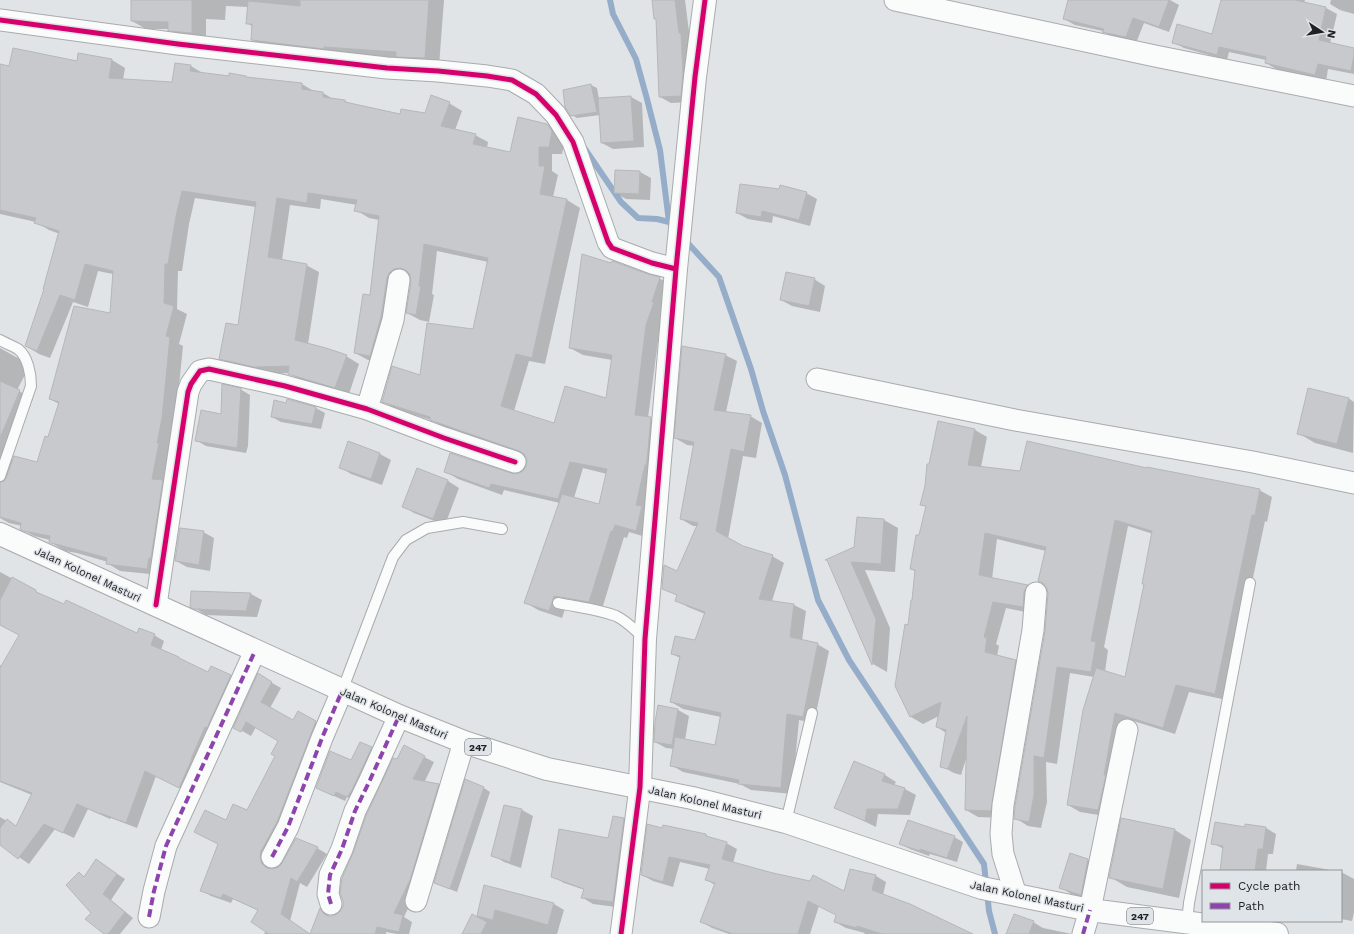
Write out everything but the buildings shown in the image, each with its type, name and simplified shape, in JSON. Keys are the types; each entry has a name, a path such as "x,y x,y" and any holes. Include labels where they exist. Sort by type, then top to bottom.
{"main road":[{"path":"640,788 645,639 676,269 695,77 705,0"},
{"name":"Jalan Kolonel Masturi","path":"0,534 399,716 464,742 547,769 692,798 786,822 982,888 1090,910 1276,934"}],"street":[{"path":"895,0 1155,56 1354,96"},
{"path":"0,20 178,44 387,68 438,71 512,80 536,94 556,115 573,142 608,242 612,248 652,263 676,269"},
{"path":"366,409 393,320 399,280"},
{"path":"156,605 188,392 191,384 200,371 209,369 285,386 366,409 515,462"},
{"path":"817,379 1014,420 1253,462 1354,483"},
{"path":"1011,894 1003,854 1001,834 1003,805 1033,630 1036,593"},
{"path":"148,917 166,846 255,651"},
{"path":"272,857 288,827 322,738 342,691"},
{"path":"331,904 328,894 330,875 342,849 355,811 399,716"},
{"path":"1083,934 1090,910 1127,730"},
{"path":"416,901 464,742"},
{"path":"621,934 640,788"}],"lane":[{"path":"0,340 18,350 24,358 31,375 31,386 0,476"},
{"path":"342,691 392,557 406,540 427,528 462,522 502,529"},
{"path":"1187,922 1250,583"},
{"path":"558,603 617,616 645,639"},
{"path":"786,822 812,713"}],"waterway":[{"path":"610,0 613,14 636,59 660,150 669,222 674,228"},
{"path":"585,149 621,202 638,218 657,219 669,222"},
{"path":"684,239 719,277 751,369 763,411 785,475 818,600 849,660 984,864 989,911 995,934"}],"marked path":[{"path":"149,917 166,846 255,651"},
{"path":"272,857 288,827 322,738 342,691"},
{"path":"331,904 328,894 330,875 342,849 355,811 399,716"},
{"path":"1083,934 1090,910"}],"cycle path":[{"path":"621,934 640,787 645,639 676,269 695,77 705,0"},
{"path":"0,20 178,44 387,68 438,71 512,80 536,94 556,115 573,142 608,242 612,248 652,263 676,269"},
{"path":"156,605 188,392 191,384 200,371 209,369 285,386 367,409 444,438 515,462"}]}
